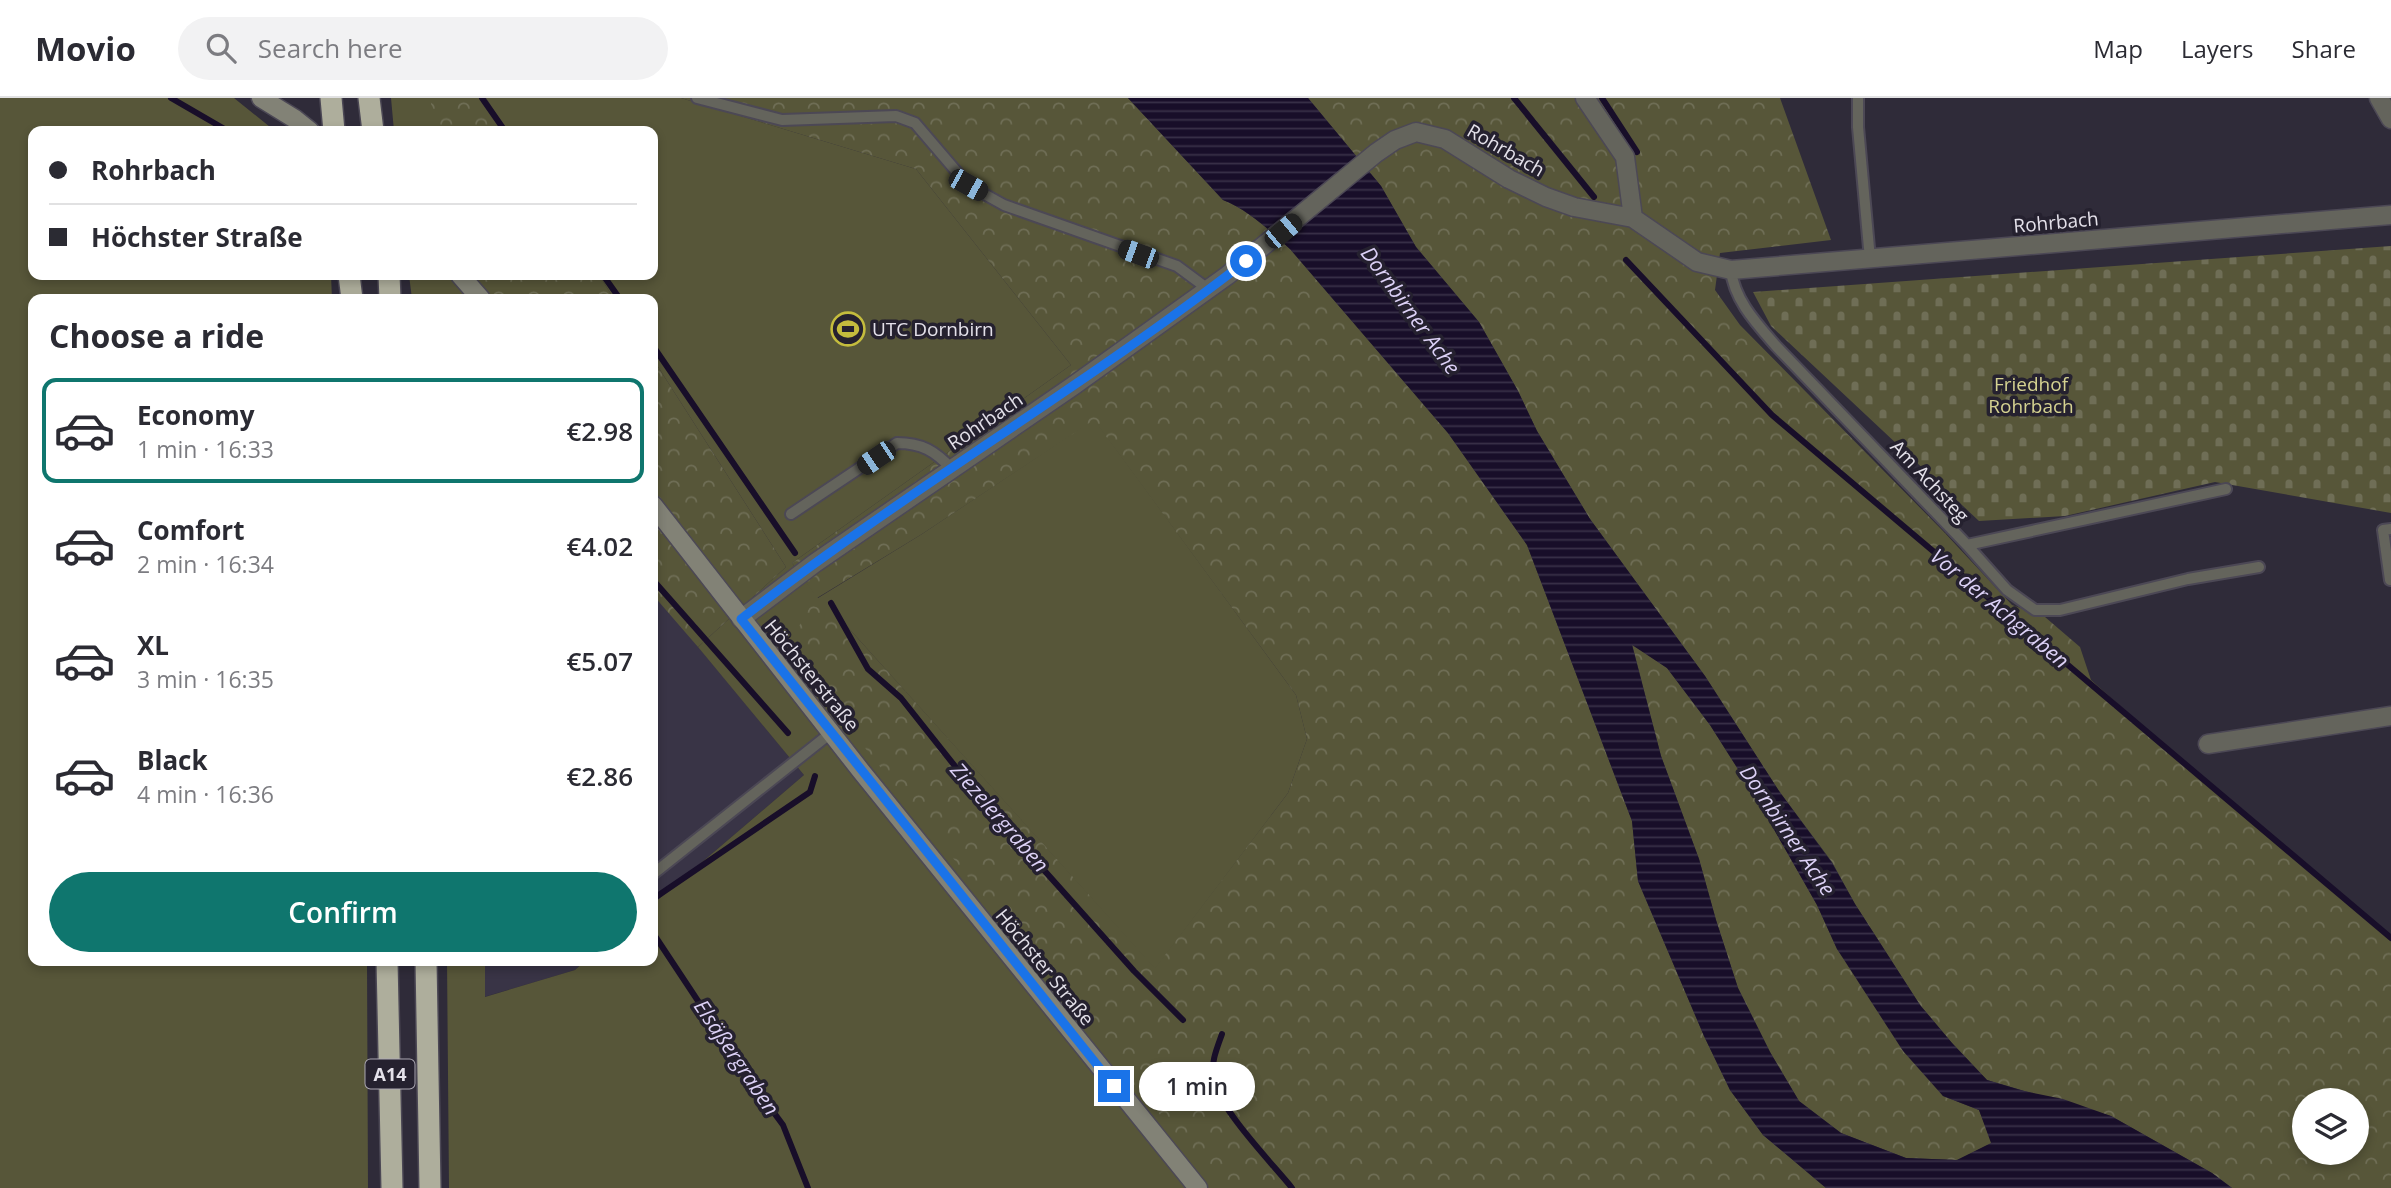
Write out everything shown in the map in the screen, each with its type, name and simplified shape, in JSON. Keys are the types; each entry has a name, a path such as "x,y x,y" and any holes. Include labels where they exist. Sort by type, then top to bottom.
{"highway":[{"path":"331,98 334,126"},
{"path":"369,98 372,126"},
{"name":"A14","path":"387,966 392,1188"},
{"name":"A14","path":"426,966 430,1188"}],"main road":[{"path":"261,98 304,126"},
{"path":"464,280 477,294"},
{"name":"Höchsterstraße","path":"658,511 861,771"},
{"name":"Höchster Straße","path":"861,771 1198,1188"}],"street":[{"path":"1585,98 1625,157 1633,218"},
{"path":"2379,98 2391,119"},
{"name":"Rohrbach","path":"741,619 816,563 1073,386 1208,289 1395,140 1416,132 1445,139 1509,179 1546,197 1574,207 1633,218 1697,262 1731,270 2391,215"},
{"path":"2208,744 2391,716"}],"lane":[{"path":"697,98 782,120 896,116 915,123 968,185 1004,205 1177,266 1208,289"},
{"path":"1858,98 1858,127 1870,259"},
{"name":"Am Achsteg","path":"1731,270 1732,280 1749,314 1776,346 1967,545 2225,489"},
{"path":"791,514 897,443 914,443 933,452 952,469"},
{"path":"2390,580 2383,530 2391,529"},
{"path":"1967,545 2007,590 2035,610 2060,610 2188,579 2259,567"},
{"path":"658,870 832,732"}],"shaded area":[{"path":"658,598 804,775 658,900"},
{"path":"485,966 579,966 575,970 484,997"}],"green space":[{"path":"0,98 234,98 269,126 28,126 28,280 331,280 332,294 28,294 28,966 367,966 368,1188 0,1188"},
{"path":"391,98 431,98 436,126 394,126"},
{"path":"430,98 486,98 504,126 435,126"},
{"path":"486,98 681,98 916,169 1071,365 792,563 818,598 922,534 1094,419 1296,695 1307,739 1288,793 1155,969 835,613 1243,1188 449,1188 447,966 485,966 485,997 575,970 579,966 658,966 658,900 804,775 698,647 786,567 658,367 658,294 611,294 602,280 658,280 658,126 504,126"},
{"path":"681,98 1128,98 1223,200 1251,215 1290,249 1448,433 1527,545 1632,821 1638,881 1704,1036 1730,1090 1763,1135 1826,1188 1223,1188 1131,1081 786,649 811,605 835,613 1155,968 1288,793 1307,739 1296,695 1094,420 922,534 817,598 792,563 1071,365 916,169"},
{"path":"1308,98 1780,98 1831,240 1720,253 1715,290 1740,325 2012,605 2045,617 2080,647 2091,680 2234,807 2391,936 2391,1188 2232,1188 2212,1173 2111,1116 1987,1080 1920,1005 1855,904 1832,862 1779,791 1705,676 1590,519 1537,431 1479,322 1416,247 1381,186"},
{"name":"Friedhof Rohrbach","path":"2391,246 2391,513 2215,482 2065,516 1979,521 1771,326 1753,292"},
{"path":"410,280 476,280 475,294 411,294"},
{"path":"476,280 602,280 611,294 475,294"},
{"path":"658,367 786,567 698,647 658,601"},
{"path":"1632,644 1667,668 1710,725 1755,796 1817,905 1837,949 1943,1096 1979,1110 1992,1143 1957,1160 1906,1158 1841,1133 1799,1101 1770,1052 1738,988 1699,859 1661,756"}],"water":[{"name":"Dornbirner Ache","path":"1128,98 1308,98 1381,186 1416,247 1479,322 1537,431 1590,519 1705,676 1779,791 1832,863 1920,1005 1952,1043 1987,1080 2063,1099 2111,1116 2212,1173 2232,1188 1826,1188 1763,1135 1730,1090 1638,881 1632,821 1527,545 1448,433 1290,249 1251,215 1223,200","holes":["1632,645 1667,668 1710,725 1755,796 1817,905 1837,949 1903,1051 1943,1096 1979,1110 1991,1143 1957,1160 1906,1158 1841,1133 1799,1101 1770,1052 1738,988 1699,859 1661,756"]}],"waterway":[{"name":"Elsäßergraben","path":"171,98 219,126"},
{"name":"Ziezelergraben","path":"482,98 502,126"},
{"name":"Vor der Achgraben","path":"1514,98 1594,197"},
{"path":"1602,98 1637,152"},
{"name":"Vor der Achgraben","path":"1626,260 1772,415 2391,938"},
{"name":"Ziezelergraben","path":"607,280 616,294"},
{"name":"Ziezelergraben","path":"658,353 795,553"},
{"name":"Elsäßergraben","path":"658,586 788,733"},
{"name":"Ziezelergraben","path":"831,603 868,669 901,698 985,804 1134,971 1183,1020"},
{"name":"Elsäßergraben","path":"658,896 810,792 815,776"},
{"name":"Elsäßergraben","path":"658,941 783,1125 808,1188"},
{"name":"Ziezelergraben","path":"1222,1034 1213,1066 1217,1089 1234,1119 1292,1188"}],"place":[{"name":"UTC Dornbirn","path":"848,329"}],"route":[{"path":"1114,1086 741,619 768,597 1073,386 1246,261"}]}
